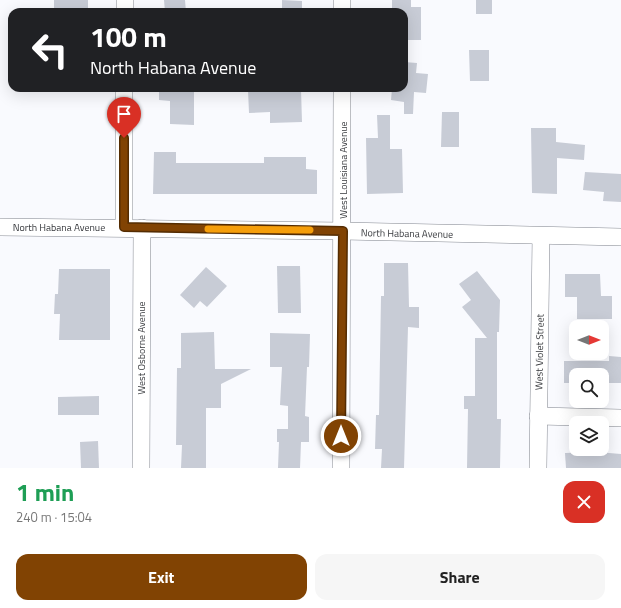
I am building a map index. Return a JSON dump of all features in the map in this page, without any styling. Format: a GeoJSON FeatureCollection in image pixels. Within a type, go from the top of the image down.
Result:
{"type":"FeatureCollection","features":[{"type":"Feature","properties":{"kind":"street"},"geometry":{"type":"LineString","coordinates":[[124,92],[124,227]]}},
{"type":"Feature","properties":{"kind":"street","name":"West Louisiana Avenue"},"geometry":{"type":"LineString","coordinates":[[341,468],[343,231],[342,92]]}},
{"type":"Feature","properties":{"kind":"street","name":"North Habana Avenue"},"geometry":{"type":"LineString","coordinates":[[0,226],[621,237]]}},
{"type":"Feature","properties":{"kind":"street","name":"West Osborne Avenue"},"geometry":{"type":"LineString","coordinates":[[141,468],[142,228]]}},
{"type":"Feature","properties":{"kind":"street","name":"West Violet Street"},"geometry":{"type":"LineString","coordinates":[[538,468],[541,236]]}},
{"type":"Feature","properties":{"kind":"street"},"geometry":{"type":"LineString","coordinates":[[538,416],[621,418]]}},
{"type":"Feature","properties":{"kind":"building"},"geometry":{"type":"Polygon","coordinates":[[[54,0],[88,0],[88,8],[54,8],[54,0]]]}},
{"type":"Feature","properties":{"kind":"building"},"geometry":{"type":"Polygon","coordinates":[[[164,0],[185,0],[186,8],[165,8],[164,0]]]}},
{"type":"Feature","properties":{"kind":"building"},"geometry":{"type":"Polygon","coordinates":[[[282,0],[302,1],[302,8],[282,8],[282,0]]]}},
{"type":"Feature","properties":{"kind":"building"},"geometry":{"type":"Polygon","coordinates":[[[392,0],[411,0],[411,7],[421,7],[421,40],[408,40],[408,8],[392,8],[392,0]]]}},
{"type":"Feature","properties":{"kind":"building"},"geometry":{"type":"Polygon","coordinates":[[[476,0],[492,0],[492,14],[476,14],[476,0]]]}},
{"type":"Feature","properties":{"kind":"building"},"geometry":{"type":"Polygon","coordinates":[[[469,50],[489,50],[489,81],[470,81],[469,50]]]}},
{"type":"Feature","properties":{"kind":"building"},"geometry":{"type":"Polygon","coordinates":[[[408,62],[417,63],[416,73],[428,74],[426,93],[414,92],[413,114],[404,114],[404,102],[391,100],[392,92],[408,92],[408,62]]]}},
{"type":"Feature","properties":{"kind":"building"},"geometry":{"type":"Polygon","coordinates":[[[159,92],[194,92],[194,125],[170,124],[170,101],[159,100],[159,92]]]}},
{"type":"Feature","properties":{"kind":"building"},"geometry":{"type":"Polygon","coordinates":[[[248,92],[301,92],[302,122],[270,123],[270,112],[249,113],[248,92]]]}},
{"type":"Feature","properties":{"kind":"building"},"geometry":{"type":"Polygon","coordinates":[[[442,112],[459,112],[459,147],[441,147],[442,112]]]}},
{"type":"Feature","properties":{"kind":"building"},"geometry":{"type":"Polygon","coordinates":[[[377,115],[390,115],[390,149],[402,149],[403,193],[367,194],[366,138],[378,138],[377,115]]]}},
{"type":"Feature","properties":{"kind":"building"},"geometry":{"type":"Polygon","coordinates":[[[531,128],[556,128],[556,142],[585,145],[584,160],[557,158],[557,194],[532,193],[531,128]]]}},
{"type":"Feature","properties":{"kind":"building"},"geometry":{"type":"Polygon","coordinates":[[[154,152],[176,152],[176,163],[264,163],[264,157],[306,157],[306,169],[317,170],[317,194],[153,194],[154,152]]]}},
{"type":"Feature","properties":{"kind":"building"},"geometry":{"type":"Polygon","coordinates":[[[585,172],[621,174],[621,202],[603,201],[604,192],[583,190],[585,172]]]}},
{"type":"Feature","properties":{"kind":"building"},"geometry":{"type":"Polygon","coordinates":[[[384,263],[408,263],[409,307],[419,307],[419,328],[408,327],[404,468],[381,468],[382,449],[375,449],[376,415],[379,415],[381,296],[384,296],[384,263]]]}},
{"type":"Feature","properties":{"kind":"building"},"geometry":{"type":"Polygon","coordinates":[[[277,266],[300,266],[301,313],[278,313],[277,266]]]}},
{"type":"Feature","properties":{"kind":"building"},"geometry":{"type":"Polygon","coordinates":[[[206,267],[227,286],[207,307],[200,301],[194,308],[180,295],[206,267]]]}},
{"type":"Feature","properties":{"kind":"building"},"geometry":{"type":"Polygon","coordinates":[[[59,269],[110,269],[110,340],[59,340],[60,314],[54,314],[55,294],[58,294],[59,269]]]}},
{"type":"Feature","properties":{"kind":"building"},"geometry":{"type":"Polygon","coordinates":[[[477,271],[500,300],[499,332],[497,332],[497,419],[501,419],[500,468],[467,468],[468,409],[464,409],[464,396],[475,396],[475,338],[487,338],[462,307],[471,300],[459,284],[477,271]]]}},
{"type":"Feature","properties":{"kind":"building"},"geometry":{"type":"Polygon","coordinates":[[[565,274],[600,274],[601,296],[612,296],[612,319],[577,319],[577,297],[565,297],[565,274]]]}},
{"type":"Feature","properties":{"kind":"building"},"geometry":{"type":"Polygon","coordinates":[[[214,332],[215,369],[251,369],[221,384],[221,408],[206,408],[206,468],[181,468],[182,445],[176,445],[177,368],[181,368],[181,333],[214,332]]]}},
{"type":"Feature","properties":{"kind":"building"},"geometry":{"type":"Polygon","coordinates":[[[270,333],[310,334],[305,416],[309,417],[309,442],[301,442],[300,468],[278,468],[279,442],[277,442],[277,429],[288,429],[288,406],[280,405],[282,367],[270,367],[270,333]]]}},
{"type":"Feature","properties":{"kind":"building"},"geometry":{"type":"Polygon","coordinates":[[[609,356],[621,357],[621,383],[609,383],[609,368],[569,368],[569,383],[564,383],[564,361],[609,360],[609,356]]]}},
{"type":"Feature","properties":{"kind":"building"},"geometry":{"type":"Polygon","coordinates":[[[99,396],[99,415],[58,415],[58,397],[99,396]]]}},
{"type":"Feature","properties":{"kind":"building"},"geometry":{"type":"Polygon","coordinates":[[[98,441],[99,468],[81,468],[80,442],[98,441]]]}},
{"type":"Feature","properties":{"kind":"building"},"geometry":{"type":"Polygon","coordinates":[[[565,453],[569,453],[569,456],[609,456],[609,453],[621,454],[621,468],[566,468],[565,453]]]}},
{"type":"Feature","properties":{"kind":"slow traffic"},"geometry":{"type":"LineString","coordinates":[[208,229],[310,230]]}},
{"type":"Feature","properties":{"kind":"route"},"geometry":{"type":"LineString","coordinates":[[124,138],[124,227],[343,231],[341,436]]}}]}
